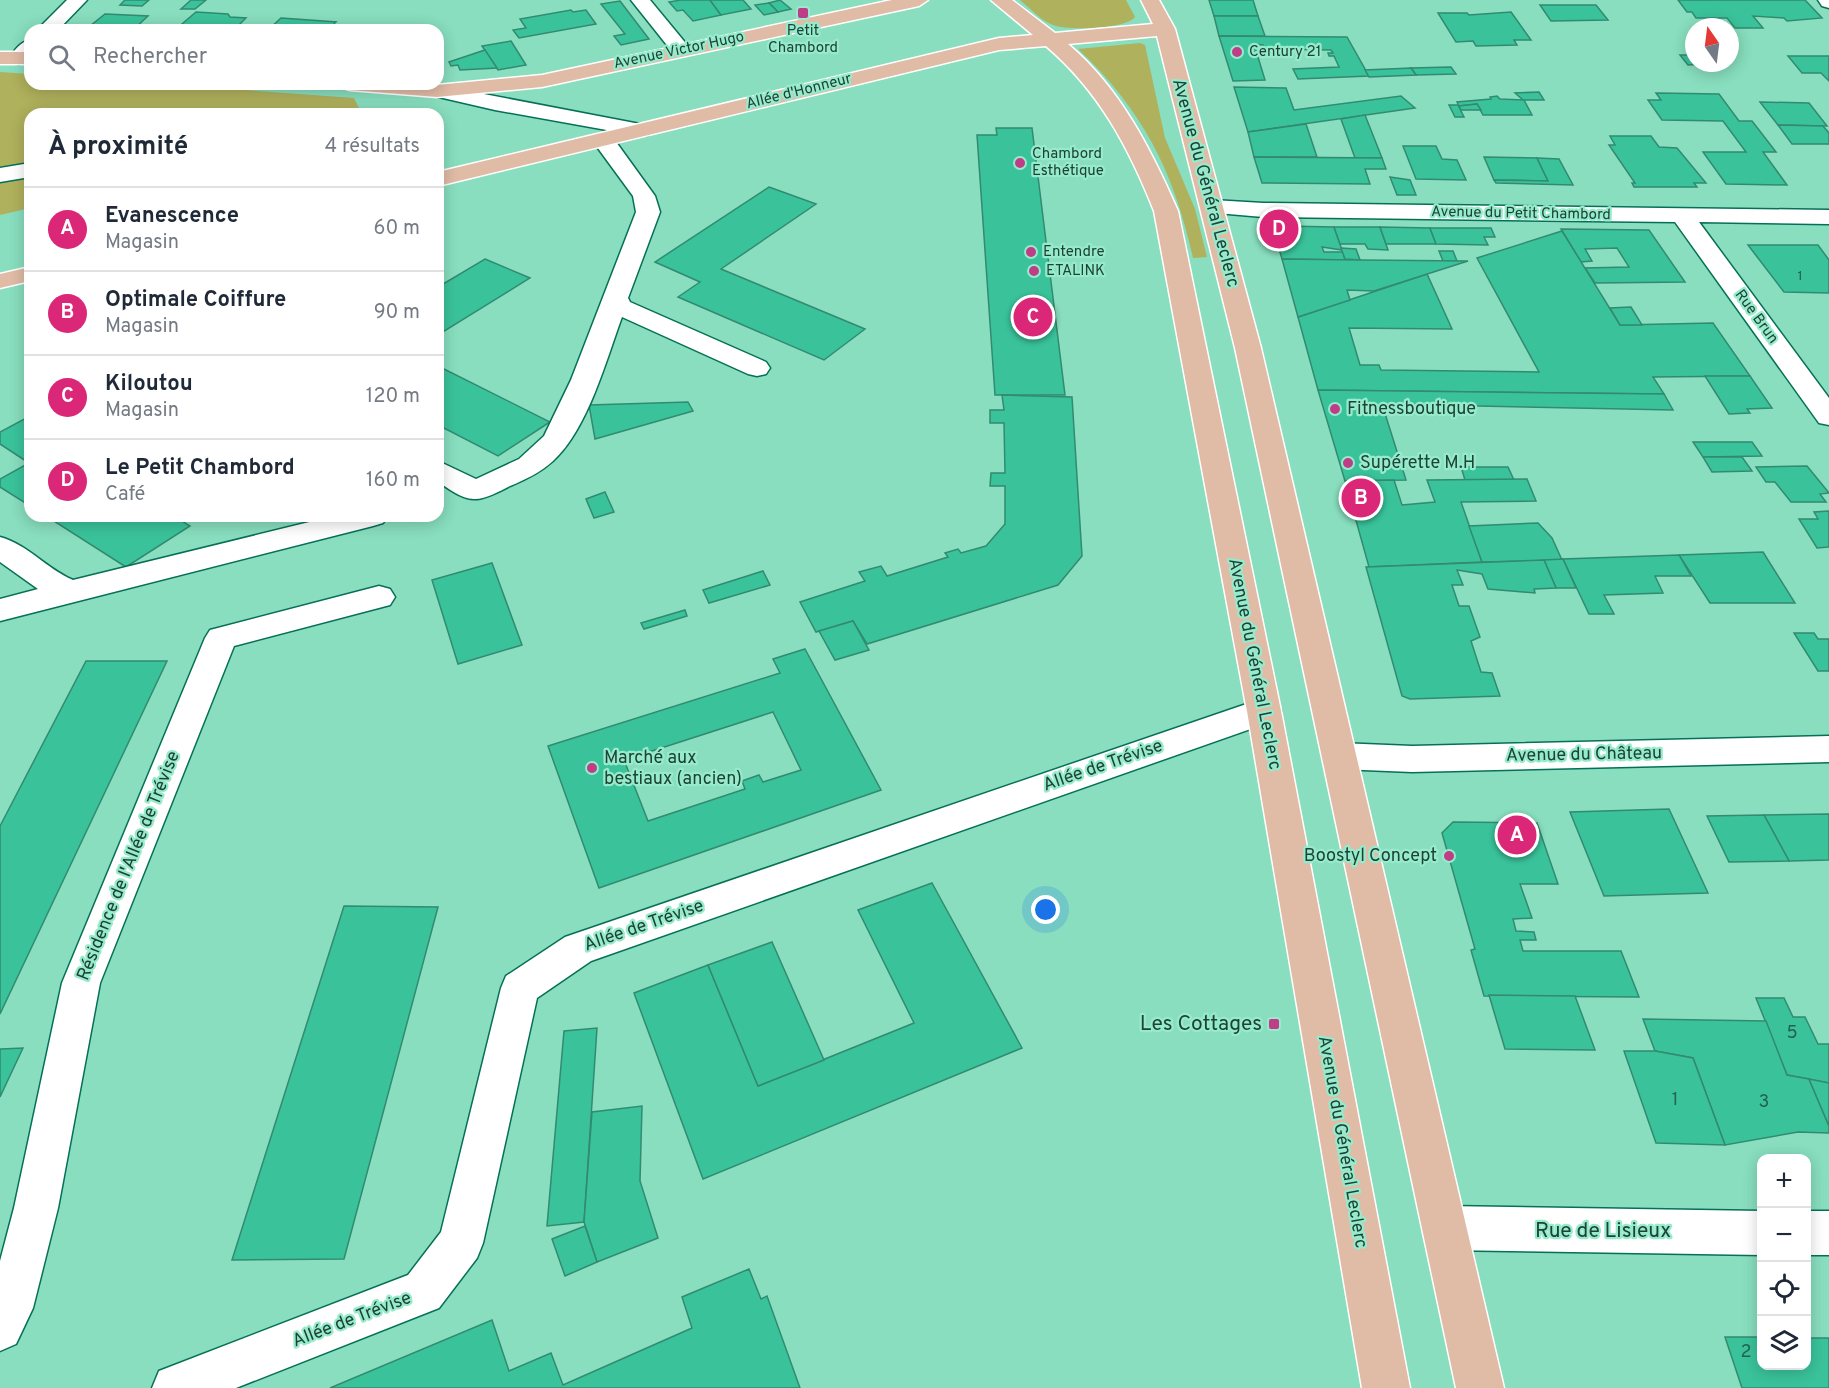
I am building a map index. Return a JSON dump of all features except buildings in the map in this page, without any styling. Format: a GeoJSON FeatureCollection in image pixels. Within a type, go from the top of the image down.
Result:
{"type":"FeatureCollection","features":[{"type":"Feature","properties":{"kind":"main road","name":"Avenue Victor Hugo"},"geometry":{"type":"LineString","coordinates":[[424,90],[436,91],[542,81],[919,0]]}},
{"type":"Feature","properties":{"kind":"main road","name":"Avenue du Général Leclerc"},"geometry":{"type":"LineString","coordinates":[[1000,0],[1081,67],[1110,102],[1144,156],[1166,211],[1264,711],[1386,1388]]}},
{"type":"Feature","properties":{"kind":"main road","name":"Avenue du Général Leclerc"},"geometry":{"type":"LineString","coordinates":[[1150,0],[1165,29],[1248,348],[1480,1388]]}},
{"type":"Feature","properties":{"kind":"main road","name":"Allée d'Honneur"},"geometry":{"type":"LineString","coordinates":[[444,177],[999,44],[1165,29]]}},
{"type":"Feature","properties":{"kind":"main road"},"geometry":{"type":"LineString","coordinates":[[0,281],[24,275]]}},
{"type":"Feature","properties":{"kind":"street"},"geometry":{"type":"LineString","coordinates":[[53,24],[78,0]]}},
{"type":"Feature","properties":{"kind":"street"},"geometry":{"type":"LineString","coordinates":[[640,0],[681,50]]}},
{"type":"Feature","properties":{"kind":"street"},"geometry":{"type":"LineString","coordinates":[[436,91],[640,130]]}},
{"type":"Feature","properties":{"kind":"street"},"geometry":{"type":"LineString","coordinates":[[444,498],[475,490],[529,465],[545,453],[556,440],[573,405],[648,212],[644,196],[603,140]]}},
{"type":"Feature","properties":{"kind":"street"},"geometry":{"type":"LineString","coordinates":[[0,175],[24,171]]}},
{"type":"Feature","properties":{"kind":"street","name":"Avenue du Petit Chambord"},"geometry":{"type":"LineString","coordinates":[[1213,207],[1254,210],[1683,217],[1829,217]]}},
{"type":"Feature","properties":{"kind":"street","name":"Rue Brun"},"geometry":{"type":"LineString","coordinates":[[1683,217],[1829,417]]}},
{"type":"Feature","properties":{"kind":"street"},"geometry":{"type":"LineString","coordinates":[[616,298],[619,306],[757,368]]}},
{"type":"Feature","properties":{"kind":"street"},"geometry":{"type":"LineString","coordinates":[[444,473],[475,490]]}},
{"type":"Feature","properties":{"kind":"street"},"geometry":{"type":"LineString","coordinates":[[0,610],[350,522]]}},
{"type":"Feature","properties":{"kind":"street"},"geometry":{"type":"LineString","coordinates":[[0,547],[45,580],[71,591]]}},
{"type":"Feature","properties":{"kind":"street","name":"Résidence de l'Allée de Trévise"},"geometry":{"type":"LineString","coordinates":[[0,1328],[10,1308],[36,1208],[81,983],[221,638],[379,597]]}},
{"type":"Feature","properties":{"kind":"street","name":"Allée de Trévise"},"geometry":{"type":"LineString","coordinates":[[177,1388],[423,1292],[461,1243],[520,988],[578,948],[1264,711]]}},
{"type":"Feature","properties":{"kind":"street","name":"Avenue du Château"},"geometry":{"type":"LineString","coordinates":[[1339,756],[1412,759],[1829,749]]}},
{"type":"Feature","properties":{"kind":"street","name":"Rue de Lisieux"},"geometry":{"type":"LineString","coordinates":[[1445,1228],[1757,1233]]}},
{"type":"Feature","properties":{"kind":"street"},"geometry":{"type":"LineString","coordinates":[[1811,1233],[1829,1233]]}},
{"type":"Feature","properties":{"kind":"shaded area"},"geometry":{"type":"Polygon","coordinates":[[[1020,0],[1126,0],[1135,17],[1130,21],[1109,26],[1060,27],[1044,21],[1020,0]]]}},
{"type":"Feature","properties":{"kind":"shaded area"},"geometry":{"type":"Polygon","coordinates":[[[1140,43],[1145,45],[1165,138],[1195,209],[1207,257],[1193,258],[1176,198],[1165,170],[1138,119],[1121,95],[1078,49],[1140,43]]]}},
{"type":"Feature","properties":{"kind":"shaded area"},"geometry":{"type":"Polygon","coordinates":[[[0,72],[24,74],[24,90],[244,90],[354,98],[359,108],[24,108],[24,209],[0,215],[0,72]]]}},
{"type":"Feature","properties":{"kind":"place","name":"Petit Chambord"},"geometry":{"type":"Point","coordinates":[803,13]}},
{"type":"Feature","properties":{"kind":"place","name":"Century 21"},"geometry":{"type":"Point","coordinates":[1237,52]}},
{"type":"Feature","properties":{"kind":"place","name":"Chambord Esthétique"},"geometry":{"type":"Point","coordinates":[1020,163]}},
{"type":"Feature","properties":{"kind":"place","name":"Le Petit Chambord"},"geometry":{"type":"Point","coordinates":[1279,229]}},
{"type":"Feature","properties":{"kind":"place","name":"Entendre"},"geometry":{"type":"Point","coordinates":[1031,252]}},
{"type":"Feature","properties":{"kind":"place","name":"ETALINK"},"geometry":{"type":"Point","coordinates":[1034,271]}},
{"type":"Feature","properties":{"kind":"place","name":"Kiloutou"},"geometry":{"type":"Point","coordinates":[1033,317]}},
{"type":"Feature","properties":{"kind":"place","name":"Fitnessboutique"},"geometry":{"type":"Point","coordinates":[1335,409]}},
{"type":"Feature","properties":{"kind":"place","name":"Supérette M.H"},"geometry":{"type":"Point","coordinates":[1348,463]}},
{"type":"Feature","properties":{"kind":"place","name":"Optimale Coiffure"},"geometry":{"type":"Point","coordinates":[1361,498]}},
{"type":"Feature","properties":{"kind":"place","name":"Marché aux bestiaux (ancien)"},"geometry":{"type":"Point","coordinates":[592,768]}},
{"type":"Feature","properties":{"kind":"place","name":"Evanescence"},"geometry":{"type":"Point","coordinates":[1517,835]}},
{"type":"Feature","properties":{"kind":"place","name":"Boostyl Concept"},"geometry":{"type":"Point","coordinates":[1449,856]}},
{"type":"Feature","properties":{"kind":"place","name":"Les Cottages"},"geometry":{"type":"Point","coordinates":[1274,1024]}}]}
